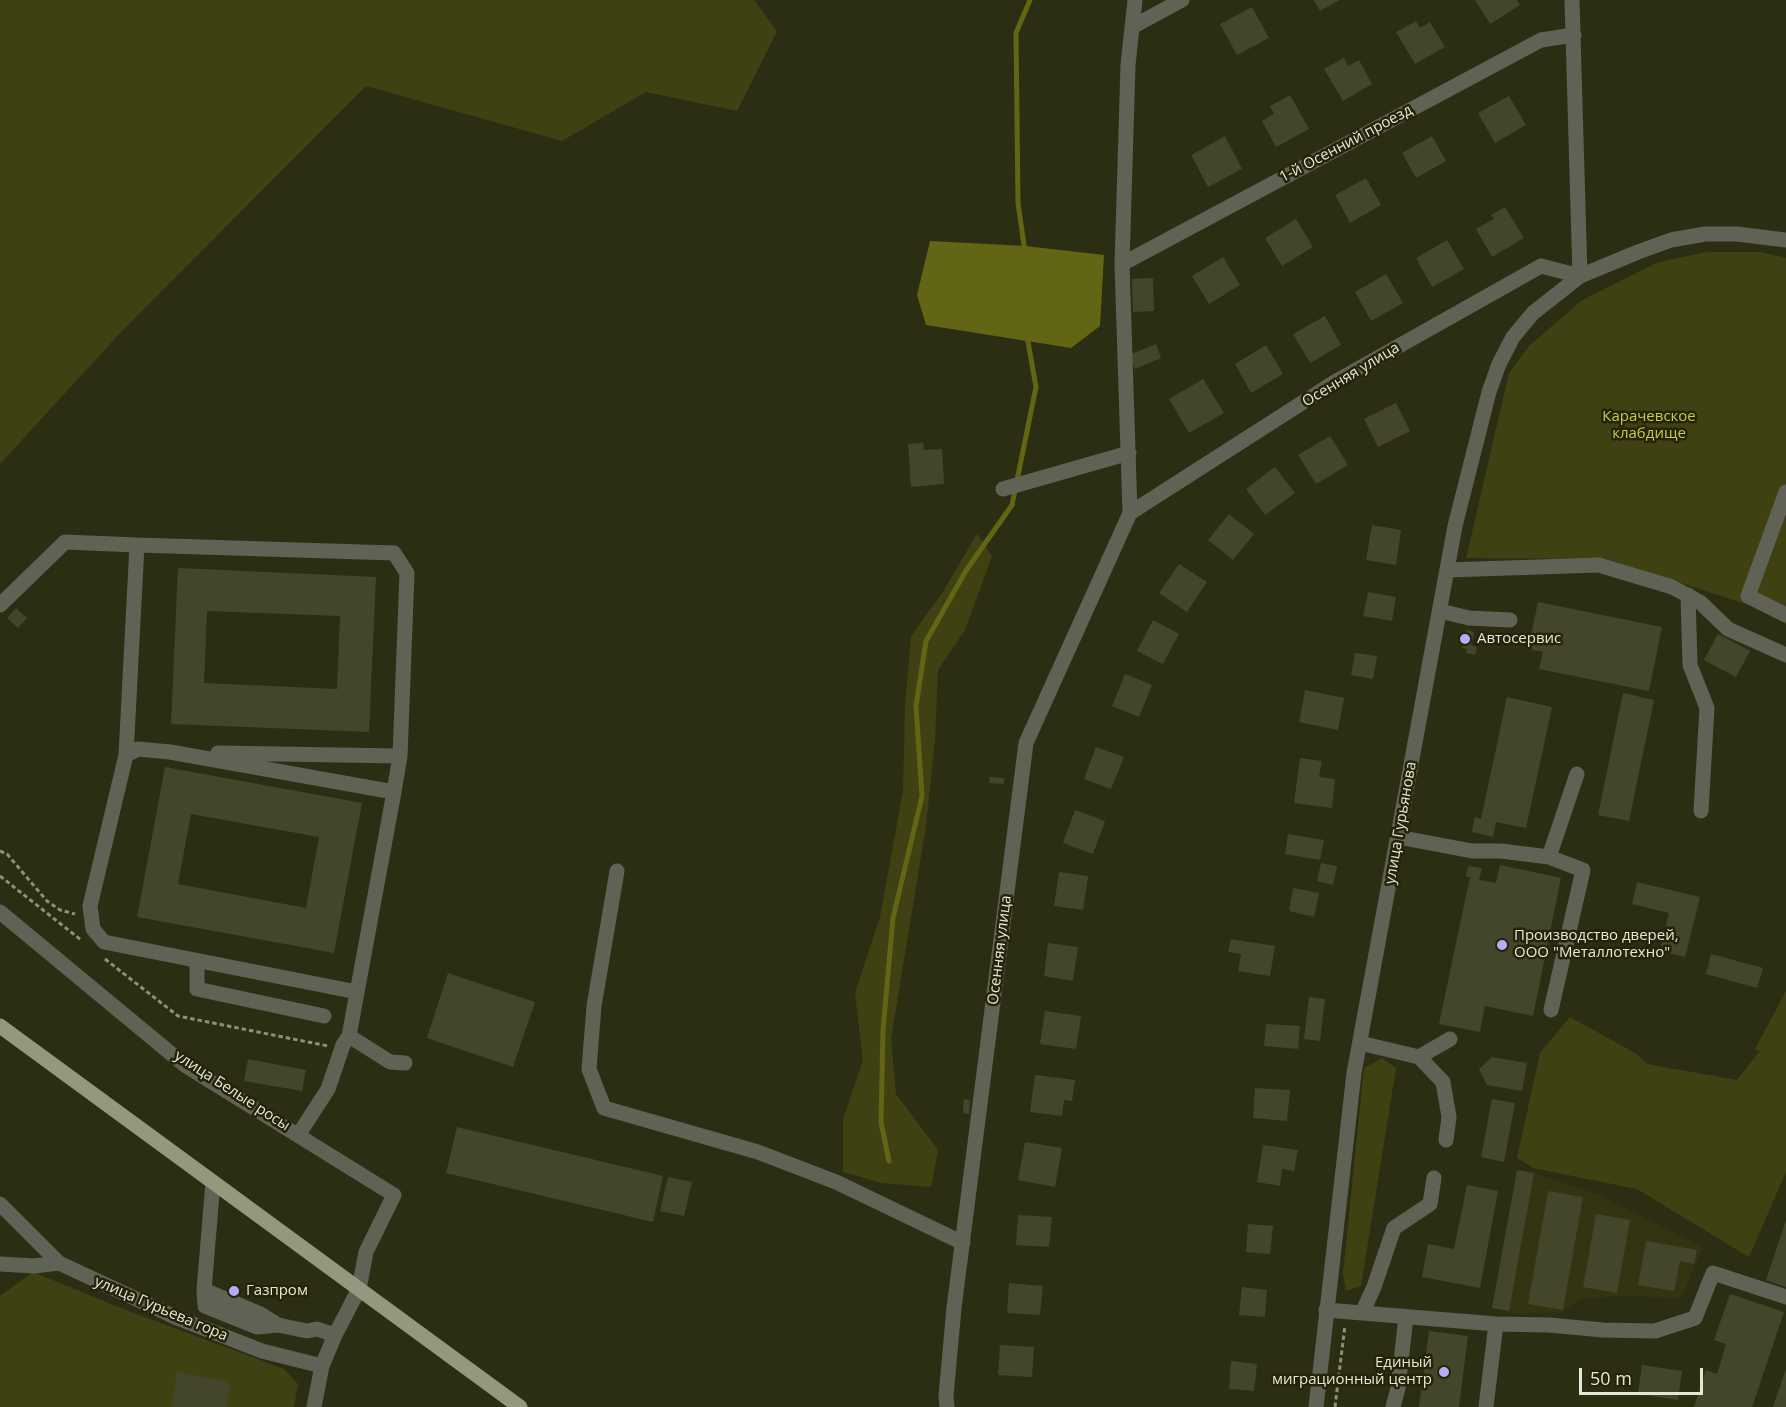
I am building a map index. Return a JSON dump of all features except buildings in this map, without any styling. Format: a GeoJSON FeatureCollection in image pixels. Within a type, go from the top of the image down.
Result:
{"type":"FeatureCollection","features":[{"type":"Feature","properties":{"kind":"main road"},"geometry":{"type":"LineString","coordinates":[[0,1026],[520,1407]]}},
{"type":"Feature","properties":{"kind":"street","name":"Осенняя улица"},"geometry":{"type":"LineString","coordinates":[[947,1407],[946,1396],[963,1243],[1026,743],[1131,513],[1122,264],[1128,65],[1136,0]]}},
{"type":"Feature","properties":{"kind":"street"},"geometry":{"type":"LineString","coordinates":[[1132,27],[1182,0]]}},
{"type":"Feature","properties":{"kind":"street"},"geometry":{"type":"LineString","coordinates":[[1572,0],[1580,276]]}},
{"type":"Feature","properties":{"kind":"street","name":"1-й Осенний проезд"},"geometry":{"type":"LineString","coordinates":[[1122,264],[1541,40],[1574,35]]}},
{"type":"Feature","properties":{"kind":"street","name":"улица Гурьянова"},"geometry":{"type":"LineString","coordinates":[[1316,1407],[1354,1073],[1455,526],[1489,392],[1499,364],[1514,337],[1533,314],[1580,276],[1671,240],[1705,234],[1737,234],[1786,240]]}},
{"type":"Feature","properties":{"kind":"street","name":"Осенняя улица"},"geometry":{"type":"LineString","coordinates":[[1131,513],[1333,383],[1541,266],[1580,276]]}},
{"type":"Feature","properties":{"kind":"street"},"geometry":{"type":"LineString","coordinates":[[1003,489],[1128,453]]}},
{"type":"Feature","properties":{"kind":"street"},"geometry":{"type":"LineString","coordinates":[[1786,492],[1748,596],[1786,615]]}},
{"type":"Feature","properties":{"kind":"street"},"geometry":{"type":"LineString","coordinates":[[0,605],[66,542],[394,553],[407,573],[400,756],[349,1036],[343,1046],[328,1089],[299,1134]]}},
{"type":"Feature","properties":{"kind":"street"},"geometry":{"type":"LineString","coordinates":[[136,545],[126,755],[90,906],[93,929],[104,942],[357,992]]}},
{"type":"Feature","properties":{"kind":"street"},"geometry":{"type":"LineString","coordinates":[[1447,570],[1599,565],[1672,587],[1700,602],[1728,629],[1786,655]]}},
{"type":"Feature","properties":{"kind":"street"},"geometry":{"type":"LineString","coordinates":[[1688,595],[1690,665],[1707,708],[1701,811]]}},
{"type":"Feature","properties":{"kind":"street"},"geometry":{"type":"LineString","coordinates":[[1440,611],[1469,618],[1510,620]]}},
{"type":"Feature","properties":{"kind":"street"},"geometry":{"type":"LineString","coordinates":[[126,755],[138,749],[170,752],[400,756]]}},
{"type":"Feature","properties":{"kind":"street"},"geometry":{"type":"LineString","coordinates":[[170,752],[394,792]]}},
{"type":"Feature","properties":{"kind":"street"},"geometry":{"type":"LineString","coordinates":[[1549,857],[1577,774]]}},
{"type":"Feature","properties":{"kind":"street"},"geometry":{"type":"LineString","coordinates":[[1398,837],[1472,851],[1501,851],[1549,857],[1583,870],[1551,1010]]}},
{"type":"Feature","properties":{"kind":"street"},"geometry":{"type":"LineString","coordinates":[[616,871],[594,1006],[589,1069],[604,1108],[758,1152],[836,1182],[963,1243]]}},
{"type":"Feature","properties":{"kind":"street","name":"улица Белые росы"},"geometry":{"type":"LineString","coordinates":[[0,912],[186,1066],[394,1195],[366,1252],[359,1289]]}},
{"type":"Feature","properties":{"kind":"street"},"geometry":{"type":"LineString","coordinates":[[197,961],[197,989],[324,1016]]}},
{"type":"Feature","properties":{"kind":"street"},"geometry":{"type":"LineString","coordinates":[[349,1036],[390,1062],[405,1063]]}},
{"type":"Feature","properties":{"kind":"street"},"geometry":{"type":"LineString","coordinates":[[1419,1057],[1450,1038]]}},
{"type":"Feature","properties":{"kind":"street"},"geometry":{"type":"LineString","coordinates":[[1360,1043],[1419,1057],[1443,1082],[1449,1117],[1446,1140]]}},
{"type":"Feature","properties":{"kind":"street"},"geometry":{"type":"LineString","coordinates":[[1354,1313],[1374,1287],[1394,1228],[1430,1204],[1434,1178]]}},
{"type":"Feature","properties":{"kind":"street"},"geometry":{"type":"LineString","coordinates":[[213,1182],[204,1290],[260,1314],[278,1325],[307,1331],[317,1329],[335,1335]]}},
{"type":"Feature","properties":{"kind":"street"},"geometry":{"type":"LineString","coordinates":[[0,1204],[59,1263]]}},
{"type":"Feature","properties":{"kind":"street","name":"улица Гурьева гора"},"geometry":{"type":"LineString","coordinates":[[0,1263],[34,1266],[59,1263],[175,1317],[261,1351],[322,1366]]}},
{"type":"Feature","properties":{"kind":"street"},"geometry":{"type":"LineString","coordinates":[[1326,1310],[1496,1324],[1549,1325],[1603,1330],[1656,1330],[1695,1318],[1713,1273],[1786,1297]]}},
{"type":"Feature","properties":{"kind":"street"},"geometry":{"type":"LineString","coordinates":[[314,1407],[322,1366],[359,1289]]}},
{"type":"Feature","properties":{"kind":"street"},"geometry":{"type":"LineString","coordinates":[[1393,1407],[1398,1388],[1406,1317]]}},
{"type":"Feature","properties":{"kind":"street"},"geometry":{"type":"LineString","coordinates":[[1486,1407],[1496,1324]]}},
{"type":"Feature","properties":{"kind":"path"},"geometry":{"type":"LineString","coordinates":[[0,851],[7,854],[47,901],[60,910],[92,917]]}},
{"type":"Feature","properties":{"kind":"path"},"geometry":{"type":"LineString","coordinates":[[0,876],[84,942]]}},
{"type":"Feature","properties":{"kind":"path"},"geometry":{"type":"LineString","coordinates":[[103,957],[178,1016],[331,1046],[324,1016]]}},
{"type":"Feature","properties":{"kind":"path"},"geometry":{"type":"LineString","coordinates":[[1335,1407],[1354,1313]]}},
{"type":"Feature","properties":{"kind":"shaded area"},"geometry":{"type":"Polygon","coordinates":[[[930,241],[1025,246],[1104,255],[1100,326],[1071,348],[926,325],[917,295],[930,241]]]}},
{"type":"Feature","properties":{"kind":"shaded area"},"geometry":{"type":"Polygon","coordinates":[[[1517,1170],[1534,1173],[1600,1195],[1703,1247],[1681,1298],[1619,1296],[1580,1299],[1563,1312],[1518,1314],[1492,1308],[1517,1170]]]}},
{"type":"Feature","properties":{"kind":"green space"},"geometry":{"type":"Polygon","coordinates":[[[0,0],[754,0],[777,31],[737,111],[646,92],[562,141],[366,86],[122,331],[0,464],[0,0]]]}},
{"type":"Feature","properties":{"kind":"green space","name":"Карачевское клабдище"},"geometry":{"type":"Polygon","coordinates":[[[1707,252],[1760,252],[1786,258],[1786,624],[1749,605],[1607,559],[1466,558],[1509,373],[1529,346],[1581,301],[1659,262],[1707,252]]]}},
{"type":"Feature","properties":{"kind":"green space"},"geometry":{"type":"Polygon","coordinates":[[[977,534],[992,556],[965,630],[938,670],[935,740],[926,826],[891,1039],[896,1094],[938,1150],[931,1187],[882,1183],[843,1172],[843,1119],[863,1060],[855,993],[880,917],[903,791],[905,706],[911,636],[942,593],[977,534]]]}},
{"type":"Feature","properties":{"kind":"green space"},"geometry":{"type":"Polygon","coordinates":[[[1786,991],[1786,1172],[1749,1257],[1637,1189],[1533,1168],[1517,1158],[1540,1053],[1570,1017],[1637,1054],[1647,1064],[1737,1080],[1760,1051],[1755,1049],[1786,991]]]}},
{"type":"Feature","properties":{"kind":"green space"},"geometry":{"type":"Polygon","coordinates":[[[1382,1058],[1396,1068],[1361,1286],[1346,1291],[1343,1273],[1364,1068],[1382,1058]]]}},
{"type":"Feature","properties":{"kind":"green space"},"geometry":{"type":"Polygon","coordinates":[[[33,1272],[126,1310],[284,1369],[298,1384],[294,1407],[0,1407],[0,1296],[33,1272]]]}},
{"type":"Feature","properties":{"kind":"waterway"},"geometry":{"type":"LineString","coordinates":[[1025,252],[1018,203],[1016,33],[1030,0]]}},
{"type":"Feature","properties":{"kind":"waterway"},"geometry":{"type":"LineString","coordinates":[[889,1161],[881,1122],[883,1030],[893,918],[922,796],[916,706],[926,641],[967,569],[1012,505],[1036,387],[1027,336]]}},
{"type":"Feature","properties":{"kind":"place","name":"Автосервис"},"geometry":{"type":"Point","coordinates":[1465,639]}},
{"type":"Feature","properties":{"kind":"place","name":"Производство дверей, ООО \"Металлотехно\""},"geometry":{"type":"Point","coordinates":[1502,945]}},
{"type":"Feature","properties":{"kind":"place","name":"Газпром"},"geometry":{"type":"Point","coordinates":[234,1291]}},
{"type":"Feature","properties":{"kind":"place","name":"Единый миграционный центр"},"geometry":{"type":"Point","coordinates":[1444,1372]}}]}
